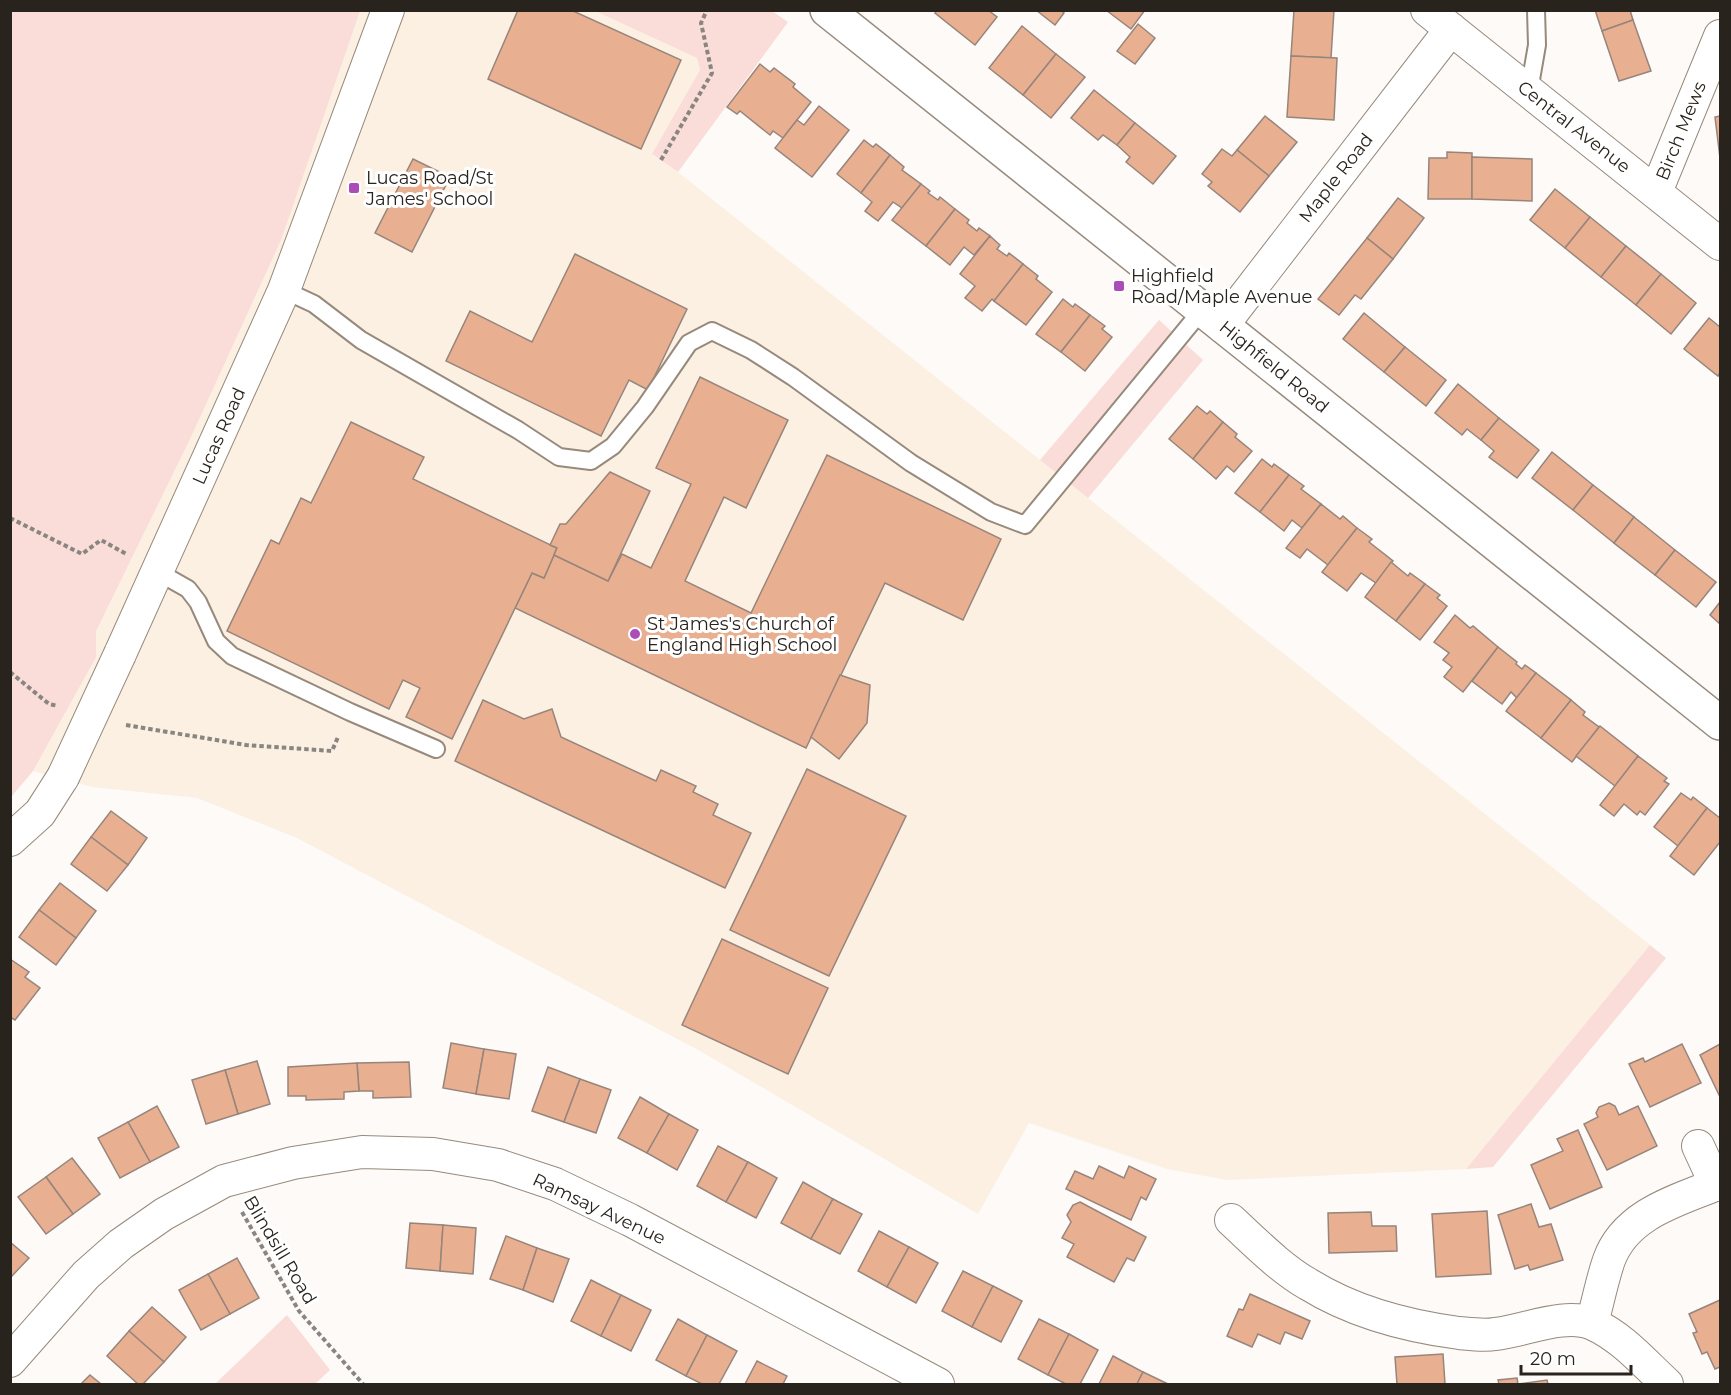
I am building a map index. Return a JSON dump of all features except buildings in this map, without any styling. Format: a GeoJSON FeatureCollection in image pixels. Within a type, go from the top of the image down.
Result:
{"type":"FeatureCollection","features":[{"type":"Feature","properties":{"kind":"street","name":"Lucas Road"},"geometry":{"type":"LineString","coordinates":[[10,840],[40,813],[63,777],[158,572],[284,290],[388,10]]}},
{"type":"Feature","properties":{"kind":"street","name":"Highfield Road"},"geometry":{"type":"LineString","coordinates":[[827,10],[1720,723]]}},
{"type":"Feature","properties":{"kind":"street","name":"Maple Road"},"geometry":{"type":"LineString","coordinates":[[1212,318],[1439,20]]}},
{"type":"Feature","properties":{"kind":"street","name":"Central Avenue"},"geometry":{"type":"LineString","coordinates":[[1439,20],[1720,244]]}},
{"type":"Feature","properties":{"kind":"street","name":"Birch Mews"},"geometry":{"type":"LineString","coordinates":[[1656,192],[1720,36]]}},
{"type":"Feature","properties":{"kind":"street"},"geometry":{"type":"LineString","coordinates":[[1592,1323],[1610,1258],[1624,1235],[1646,1215],[1718,1184],[1698,1146]]}},
{"type":"Feature","properties":{"kind":"street","name":"Ramsay Avenue"},"geometry":{"type":"LineString","coordinates":[[10,1361],[86,1275],[121,1244],[164,1214],[224,1181],[293,1163],[362,1152],[433,1154],[498,1165],[555,1184],[630,1220],[938,1384]]}},
{"type":"Feature","properties":{"kind":"street"},"geometry":{"type":"LineString","coordinates":[[1231,1220],[1272,1257],[1307,1284],[1381,1317],[1460,1333],[1494,1335],[1566,1320],[1592,1323],[1622,1341],[1667,1384]]}},
{"type":"Feature","properties":{"kind":"lane"},"geometry":{"type":"LineString","coordinates":[[1529,92],[1537,45],[1536,10]]}},
{"type":"Feature","properties":{"kind":"lane"},"geometry":{"type":"LineString","coordinates":[[284,290],[314,304],[361,340],[518,430],[559,457],[591,461],[613,446],[645,407],[689,343],[712,331],[751,350],[793,377],[931,475],[991,512],[1025,525],[1212,318]]}},
{"type":"Feature","properties":{"kind":"lane"},"geometry":{"type":"LineString","coordinates":[[158,572],[188,589],[198,602],[216,641],[232,656],[436,750]]}},
{"type":"Feature","properties":{"kind":"path"},"geometry":{"type":"LineString","coordinates":[[661,160],[712,74],[701,23],[707,10]]}},
{"type":"Feature","properties":{"kind":"path"},"geometry":{"type":"LineString","coordinates":[[10,518],[82,554],[101,540],[158,572]]}},
{"type":"Feature","properties":{"kind":"path"},"geometry":{"type":"LineString","coordinates":[[10,672],[49,704],[59,706]]}},
{"type":"Feature","properties":{"kind":"path"},"geometry":{"type":"LineString","coordinates":[[119,724],[246,745],[332,751],[350,712]]}},
{"type":"Feature","properties":{"kind":"path","name":"Blindsill Road"},"geometry":{"type":"LineString","coordinates":[[224,1181],[299,1311],[363,1384]]}},
{"type":"Feature","properties":{"kind":"shaded area"},"geometry":{"type":"Polygon","coordinates":[[[11,10],[360,11],[281,240],[190,439],[96,631],[96,657],[33,771],[11,797],[11,10]]]}},
{"type":"Feature","properties":{"kind":"shaded area","name":"St James's Church of England High School"},"geometry":{"type":"Polygon","coordinates":[[[11,11],[595,11],[697,58],[700,70],[653,155],[678,172],[1650,945],[1466,1169],[1227,1180],[1167,1169],[1029,1123],[978,1214],[700,1051],[297,838],[197,798],[92,787],[33,771],[11,797],[11,11]]]}},
{"type":"Feature","properties":{"kind":"shaded area"},"geometry":{"type":"Polygon","coordinates":[[[595,11],[772,11],[788,22],[678,172],[652,154],[700,70],[697,58],[595,11]]]}},
{"type":"Feature","properties":{"kind":"shaded area"},"geometry":{"type":"Polygon","coordinates":[[[1159,320],[1203,360],[1088,498],[1040,460],[1159,320]]]}},
{"type":"Feature","properties":{"kind":"shaded area"},"geometry":{"type":"Polygon","coordinates":[[[1650,945],[1666,958],[1493,1167],[1466,1169],[1650,945]]]}},
{"type":"Feature","properties":{"kind":"shaded area"},"geometry":{"type":"Polygon","coordinates":[[[287,1315],[330,1370],[315,1384],[215,1384],[287,1315]]]}},
{"type":"Feature","properties":{"kind":"place","name":"Lucas Road/St James' School"},"geometry":{"type":"Point","coordinates":[354,188]}},
{"type":"Feature","properties":{"kind":"place","name":"Highfield Road/Maple Avenue"},"geometry":{"type":"Point","coordinates":[1119,286]}},
{"type":"Feature","properties":{"kind":"place","name":"St James's Church of England High School"},"geometry":{"type":"Point","coordinates":[635,634]}}]}
